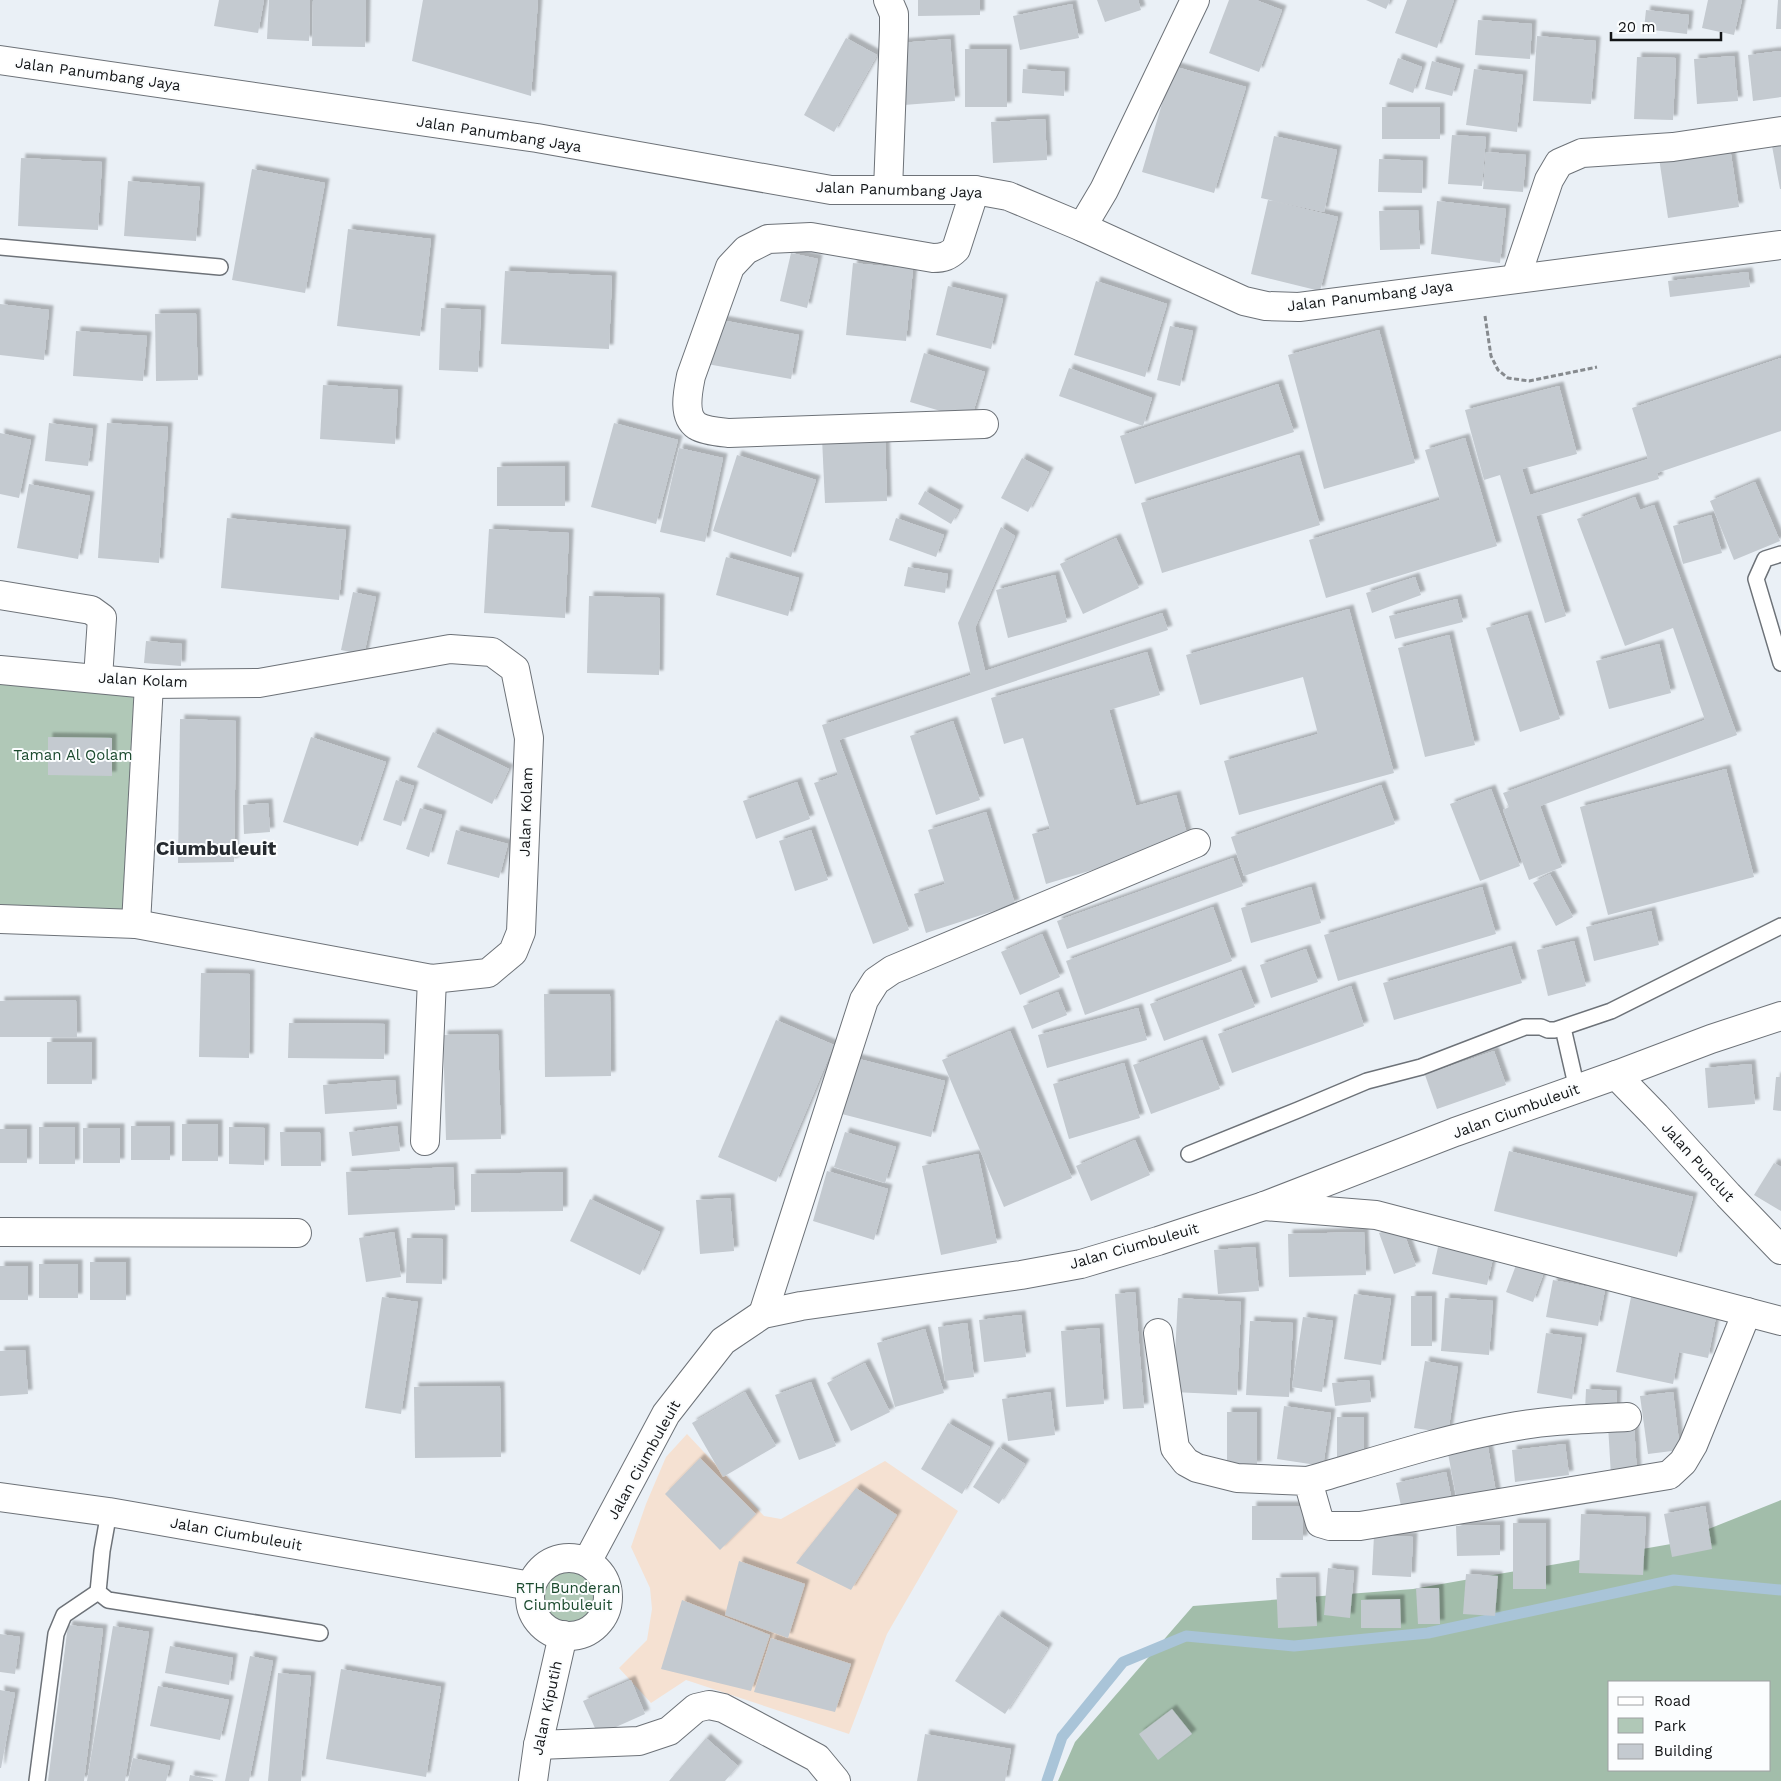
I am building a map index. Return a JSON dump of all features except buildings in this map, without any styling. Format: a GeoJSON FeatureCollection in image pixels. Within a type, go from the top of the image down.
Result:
{"type":"FeatureCollection","features":[{"type":"Feature","properties":{"kind":"street"},"geometry":{"type":"LineString","coordinates":[[888,0],[894,14],[894,30],[888,190]]}},
{"type":"Feature","properties":{"kind":"street"},"geometry":{"type":"LineString","coordinates":[[1082,227],[1104,190],[1195,0]]}},
{"type":"Feature","properties":{"kind":"street","name":"Jalan Panumbang Jaya"},"geometry":{"type":"LineString","coordinates":[[0,63],[537,138],[831,190],[974,190],[1008,196],[1082,227],[1244,301],[1266,306],[1299,307],[1781,245]]}},
{"type":"Feature","properties":{"kind":"street"},"geometry":{"type":"LineString","coordinates":[[1516,278],[1550,180],[1558,163],[1582,153],[1673,147],[1781,131]]}},
{"type":"Feature","properties":{"kind":"street"},"geometry":{"type":"LineString","coordinates":[[974,190],[956,249],[950,255],[942,258],[811,237],[768,240],[746,250],[730,267],[691,376],[687,394],[689,412],[692,420],[698,427],[729,434],[984,424]]}},
{"type":"Feature","properties":{"kind":"street"},"geometry":{"type":"LineString","coordinates":[[0,595],[91,610],[98,614],[102,618],[98,678]]}},
{"type":"Feature","properties":{"kind":"street","name":"Jalan Kolam"},"geometry":{"type":"LineString","coordinates":[[0,670],[149,684],[260,683],[450,649],[492,652],[515,669],[529,738],[522,932],[513,952],[488,973],[432,979],[136,924],[0,919]]}},
{"type":"Feature","properties":{"kind":"street"},"geometry":{"type":"LineString","coordinates":[[136,924],[149,684]]}},
{"type":"Feature","properties":{"kind":"street"},"geometry":{"type":"LineString","coordinates":[[764,1314],[864,1000],[876,981],[892,970],[1196,843]]}},
{"type":"Feature","properties":{"kind":"street"},"geometry":{"type":"LineString","coordinates":[[425,1141],[432,979]]}},
{"type":"Feature","properties":{"kind":"street","name":"Jalan Ciumbuleuit"},"geometry":{"type":"LineString","coordinates":[[587,1562],[666,1414],[724,1341],[764,1314],[801,1306],[1021,1275],[1081,1264],[1264,1206],[1456,1132],[1711,1039],[1781,1016]]}},
{"type":"Feature","properties":{"kind":"street","name":"Jalan Punclut"},"geometry":{"type":"LineString","coordinates":[[1616,1075],[1781,1250]]}},
{"type":"Feature","properties":{"kind":"street"},"geometry":{"type":"LineString","coordinates":[[1264,1206],[1376,1215],[1781,1321]]}},
{"type":"Feature","properties":{"kind":"street"},"geometry":{"type":"LineString","coordinates":[[0,1232],[297,1233]]}},
{"type":"Feature","properties":{"kind":"street"},"geometry":{"type":"LineString","coordinates":[[1308,1481],[1320,1523],[1340,1527],[1369,1525],[1669,1475],[1683,1462],[1693,1445],[1747,1312]]}},
{"type":"Feature","properties":{"kind":"street"},"geometry":{"type":"LineString","coordinates":[[1158,1333],[1175,1448],[1186,1462],[1197,1468],[1237,1478],[1308,1481],[1443,1442],[1506,1428],[1546,1422],[1627,1417]]}},
{"type":"Feature","properties":{"kind":"street","name":"Jalan Ciumbuleuit"},"geometry":{"type":"LineString","coordinates":[[0,1497],[109,1512],[531,1586]]}},
{"type":"Feature","properties":{"kind":"street"},"geometry":{"type":"LineString","coordinates":[[564,1558],[576,1558],[587,1562],[598,1572],[606,1585],[608,1601],[603,1616],[593,1628],[579,1635],[563,1635],[551,1632],[540,1623],[533,1612],[530,1600],[531,1586],[540,1571],[553,1561],[564,1558]]}},
{"type":"Feature","properties":{"kind":"street","name":"Jalan Kiputih"},"geometry":{"type":"LineString","coordinates":[[533,1781],[538,1744],[563,1635]]}},
{"type":"Feature","properties":{"kind":"street"},"geometry":{"type":"LineString","coordinates":[[538,1744],[639,1741],[670,1731],[696,1708],[710,1705],[723,1708],[817,1758],[836,1781]]}},
{"type":"Feature","properties":{"kind":"lane"},"geometry":{"type":"LineString","coordinates":[[0,247],[220,267]]}},
{"type":"Feature","properties":{"kind":"lane"},"geometry":{"type":"LineString","coordinates":[[1781,554],[1765,559],[1756,579],[1781,663]]}},
{"type":"Feature","properties":{"kind":"lane"},"geometry":{"type":"LineString","coordinates":[[1189,1154],[1367,1081],[1421,1068],[1525,1027],[1541,1027],[1548,1030],[1563,1028],[1611,1011],[1781,926]]}},
{"type":"Feature","properties":{"kind":"lane"},"geometry":{"type":"LineString","coordinates":[[1563,1028],[1577,1089]]}},
{"type":"Feature","properties":{"kind":"lane"},"geometry":{"type":"LineString","coordinates":[[98,1592],[102,1551],[109,1512]]}},
{"type":"Feature","properties":{"kind":"lane"},"geometry":{"type":"LineString","coordinates":[[98,1592],[108,1600],[320,1633]]}},
{"type":"Feature","properties":{"kind":"lane"},"geometry":{"type":"LineString","coordinates":[[37,1781],[56,1634],[64,1615],[98,1592]]}},
{"type":"Feature","properties":{"kind":"path"},"geometry":{"type":"LineString","coordinates":[[1480,283],[1491,356],[1498,370],[1508,378],[1530,381],[1597,367]]}},
{"type":"Feature","properties":{"kind":"shaded area"},"geometry":{"type":"Polygon","coordinates":[[[687,1434],[764,1516],[781,1519],[885,1461],[958,1511],[887,1634],[849,1734],[686,1680],[651,1703],[619,1668],[647,1640],[652,1609],[650,1588],[631,1547],[646,1504],[666,1457],[687,1434]]]}},
{"type":"Feature","properties":{"kind":"green space","name":"Taman Al Qolam"},"geometry":{"type":"Polygon","coordinates":[[[0,670],[149,684],[136,924],[0,919],[0,670]]]}},
{"type":"Feature","properties":{"kind":"green space"},"geometry":{"type":"Polygon","coordinates":[[[1781,1500],[1781,1781],[1058,1781],[1075,1742],[1193,1606],[1413,1589],[1671,1544],[1781,1500]]]}},
{"type":"Feature","properties":{"kind":"green space","name":"RTH Bunderan Ciumbuleuit"},"geometry":{"type":"Polygon","coordinates":[[[568,1565],[580,1568],[591,1574],[597,1585],[600,1597],[597,1609],[591,1620],[580,1626],[568,1629],[556,1626],[545,1620],[539,1609],[536,1597],[539,1585],[545,1574],[556,1568],[568,1565]]]}},
{"type":"Feature","properties":{"kind":"waterway"},"geometry":{"type":"LineString","coordinates":[[1047,1781],[1062,1737],[1123,1662],[1186,1636],[1294,1646],[1428,1633],[1674,1580],[1781,1590]]}},
{"type":"Feature","properties":{"kind":"district","name":"Ciumbuleuit"},"geometry":{"type":"Point","coordinates":[216,848]}}]}
